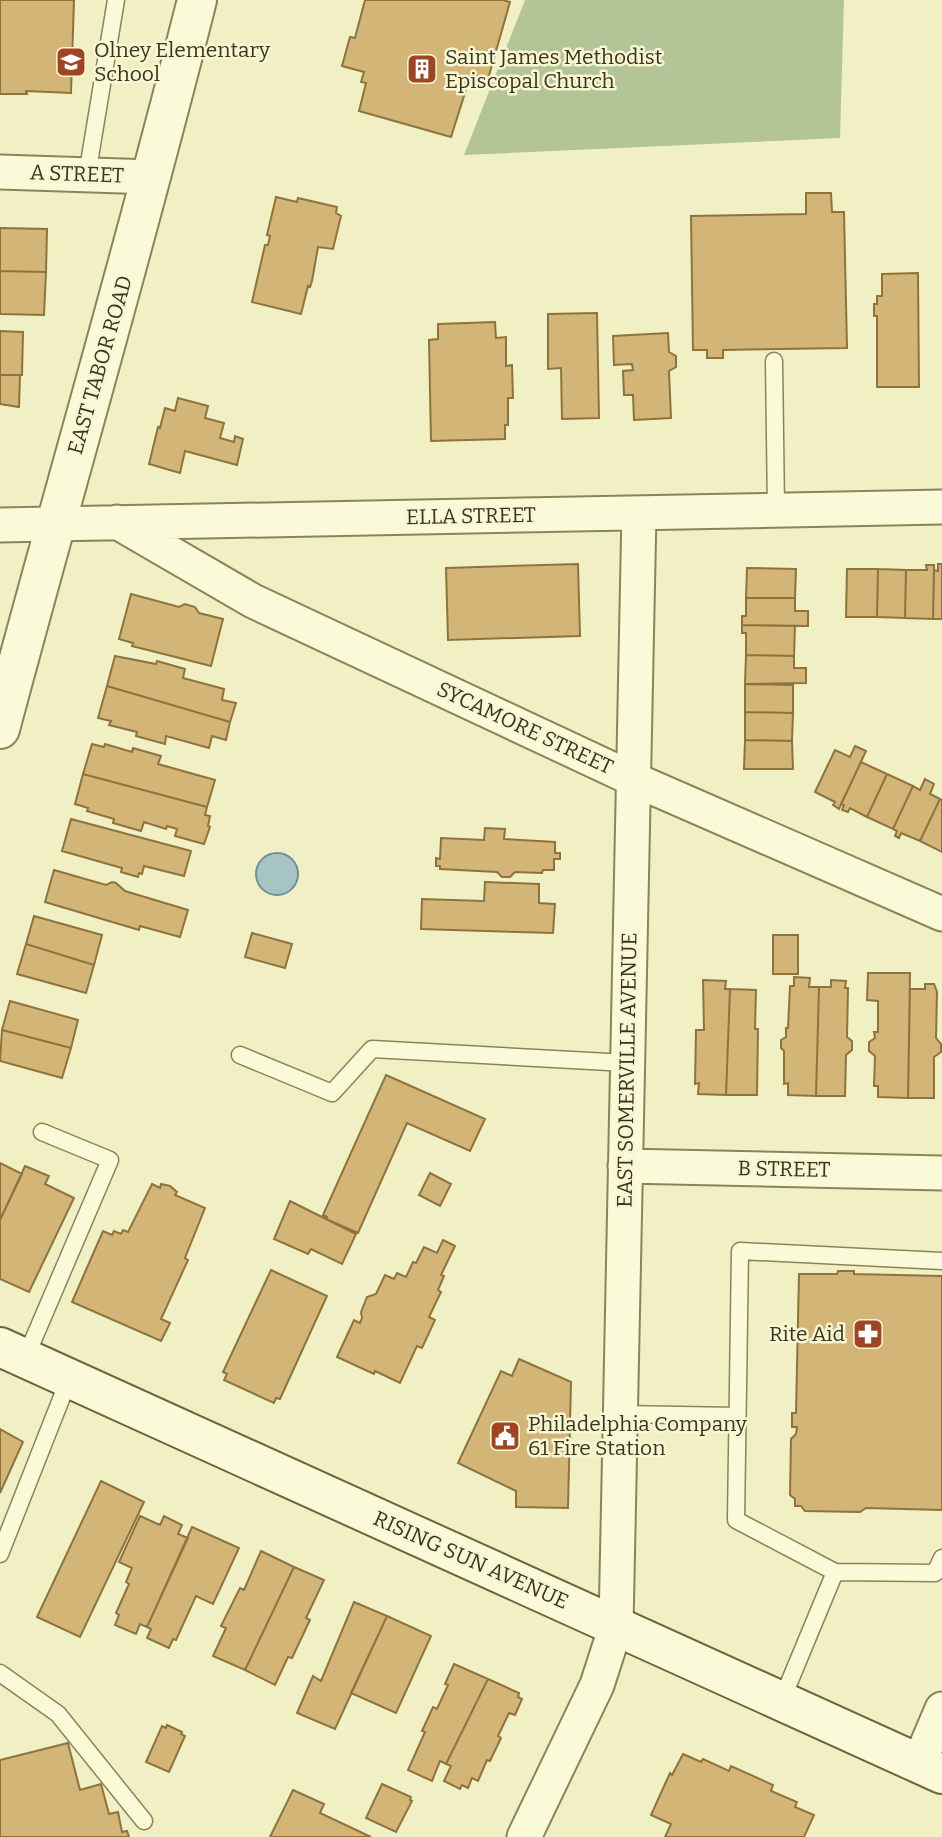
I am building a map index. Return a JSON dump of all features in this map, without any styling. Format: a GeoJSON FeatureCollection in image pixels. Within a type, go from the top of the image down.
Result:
{"type":"FeatureCollection","features":[{"type":"Feature","properties":{"kind":"main road","name":"EAST TABOR ROAD"},"geometry":{"type":"LineString","coordinates":[[0,729],[153,177],[197,0]]}},
{"type":"Feature","properties":{"kind":"main road","name":"RISING SUN AVENUE"},"geometry":{"type":"LineString","coordinates":[[13,1353],[931,1768]]}},
{"type":"Feature","properties":{"kind":"street","name":"A STREET"},"geometry":{"type":"LineString","coordinates":[[0,172],[153,177]]}},
{"type":"Feature","properties":{"kind":"street","name":"ELLA STREET"},"geometry":{"type":"LineString","coordinates":[[0,525],[942,508]]}},
{"type":"Feature","properties":{"kind":"street","name":"EAST SOMERVILLE AVENUE"},"geometry":{"type":"LineString","coordinates":[[524,1837],[597,1685],[616,1626],[639,513]]}},
{"type":"Feature","properties":{"kind":"street","name":"SYCAMORE STREET"},"geometry":{"type":"LineString","coordinates":[[117,522],[253,601],[633,779],[942,914]]}},
{"type":"Feature","properties":{"kind":"street","name":"B STREET"},"geometry":{"type":"LineString","coordinates":[[625,1166],[942,1173]]}},
{"type":"Feature","properties":{"kind":"street"},"geometry":{"type":"LineString","coordinates":[[931,1768],[942,1709]]}},
{"type":"Feature","properties":{"kind":"lane"},"geometry":{"type":"LineString","coordinates":[[88,175],[116,0]]}},
{"type":"Feature","properties":{"kind":"lane"},"geometry":{"type":"LineString","coordinates":[[774,361],[776,510]]}},
{"type":"Feature","properties":{"kind":"lane"},"geometry":{"type":"LineString","coordinates":[[240,1055],[331,1093],[372,1049],[627,1063]]}},
{"type":"Feature","properties":{"kind":"lane"},"geometry":{"type":"LineString","coordinates":[[13,1353],[110,1160],[42,1132]]}},
{"type":"Feature","properties":{"kind":"lane"},"geometry":{"type":"LineString","coordinates":[[942,1261],[740,1251],[736,1520],[835,1572],[935,1573],[942,1558]]}},
{"type":"Feature","properties":{"kind":"lane"},"geometry":{"type":"LineString","coordinates":[[0,1555],[69,1379]]}},
{"type":"Feature","properties":{"kind":"lane"},"geometry":{"type":"LineString","coordinates":[[620,1413],[737,1416]]}},
{"type":"Feature","properties":{"kind":"lane"},"geometry":{"type":"LineString","coordinates":[[781,1702],[835,1572]]}},
{"type":"Feature","properties":{"kind":"lane"},"geometry":{"type":"LineString","coordinates":[[0,1673],[58,1714],[144,1821]]}},
{"type":"Feature","properties":{"kind":"green space"},"geometry":{"type":"Polygon","coordinates":[[[525,0],[844,0],[840,138],[464,155],[525,0]]]}},
{"type":"Feature","properties":{"kind":"water"},"geometry":{"type":"Polygon","coordinates":[[[277,853],[292,859],[298,874],[292,889],[277,895],[262,889],[256,874],[262,859],[277,853]]]}},
{"type":"Feature","properties":{"kind":"building"},"geometry":{"type":"Polygon","coordinates":[[[0,0],[74,0],[71,93],[26,91],[27,94],[0,94],[0,0]]]}},
{"type":"Feature","properties":{"kind":"building","name":"Saint James Methodist Episcopal Church"},"geometry":{"type":"Polygon","coordinates":[[[365,0],[510,2],[488,79],[471,74],[451,137],[359,111],[366,83],[361,82],[364,72],[342,66],[350,37],[355,38],[365,0]]]}},
{"type":"Feature","properties":{"kind":"building"},"geometry":{"type":"Polygon","coordinates":[[[806,193],[831,193],[832,212],[844,212],[847,348],[723,350],[723,358],[707,358],[707,350],[693,350],[691,216],[806,214],[806,193]]]}},
{"type":"Feature","properties":{"kind":"building"},"geometry":{"type":"Polygon","coordinates":[[[276,197],[297,202],[298,198],[337,207],[336,213],[341,216],[333,249],[318,247],[312,281],[310,287],[308,286],[301,314],[252,302],[265,245],[268,245],[270,236],[267,235],[276,197]]]}},
{"type":"Feature","properties":{"kind":"building"},"geometry":{"type":"Polygon","coordinates":[[[0,228],[47,229],[46,272],[0,271],[0,228]]]}},
{"type":"Feature","properties":{"kind":"building"},"geometry":{"type":"Polygon","coordinates":[[[0,271],[46,272],[44,315],[0,314],[0,271]]]}},
{"type":"Feature","properties":{"kind":"building"},"geometry":{"type":"Polygon","coordinates":[[[918,273],[919,387],[877,387],[877,316],[874,316],[874,304],[877,304],[877,296],[882,296],[882,274],[918,273]]]}},
{"type":"Feature","properties":{"kind":"building"},"geometry":{"type":"Polygon","coordinates":[[[597,313],[599,418],[562,419],[561,368],[548,369],[548,314],[597,313]]]}},
{"type":"Feature","properties":{"kind":"building"},"geometry":{"type":"Polygon","coordinates":[[[495,322],[496,338],[506,337],[506,366],[512,365],[513,398],[508,398],[505,439],[431,441],[429,340],[438,339],[438,324],[495,322]]]}},
{"type":"Feature","properties":{"kind":"building"},"geometry":{"type":"Polygon","coordinates":[[[0,331],[23,332],[22,375],[0,375],[0,331]]]}},
{"type":"Feature","properties":{"kind":"building"},"geometry":{"type":"Polygon","coordinates":[[[668,333],[669,352],[676,356],[676,367],[669,371],[671,418],[634,420],[633,395],[624,395],[623,371],[633,370],[632,364],[614,365],[613,336],[668,333]]]}},
{"type":"Feature","properties":{"kind":"building"},"geometry":{"type":"Polygon","coordinates":[[[0,375],[20,375],[19,407],[0,404],[0,375]]]}},
{"type":"Feature","properties":{"kind":"building"},"geometry":{"type":"Polygon","coordinates":[[[178,398],[208,406],[205,418],[224,423],[220,438],[234,442],[235,436],[243,439],[237,465],[185,451],[180,473],[149,464],[165,408],[175,411],[178,398]]]}},
{"type":"Feature","properties":{"kind":"building"},"geometry":{"type":"Polygon","coordinates":[[[578,564],[580,636],[448,640],[446,568],[578,564]]]}},
{"type":"Feature","properties":{"kind":"building"},"geometry":{"type":"Polygon","coordinates":[[[938,564],[942,564],[942,619],[933,619],[934,570],[938,571],[938,564]]]}},
{"type":"Feature","properties":{"kind":"building"},"geometry":{"type":"Polygon","coordinates":[[[926,565],[934,565],[933,619],[905,618],[906,570],[927,570],[926,565]]]}},
{"type":"Feature","properties":{"kind":"building"},"geometry":{"type":"Polygon","coordinates":[[[747,568],[796,569],[795,598],[746,598],[747,568]]]}},
{"type":"Feature","properties":{"kind":"building"},"geometry":{"type":"Polygon","coordinates":[[[847,569],[878,569],[877,617],[846,617],[847,569]]]}},
{"type":"Feature","properties":{"kind":"building"},"geometry":{"type":"Polygon","coordinates":[[[878,569],[906,570],[905,618],[877,617],[878,569]]]}},
{"type":"Feature","properties":{"kind":"building"},"geometry":{"type":"Polygon","coordinates":[[[131,594],[179,607],[185,604],[195,607],[199,613],[223,619],[211,666],[132,646],[133,643],[119,639],[131,594]]]}},
{"type":"Feature","properties":{"kind":"building"},"geometry":{"type":"Polygon","coordinates":[[[746,598],[795,598],[795,611],[808,611],[808,626],[742,625],[742,616],[746,616],[746,598]]]}},
{"type":"Feature","properties":{"kind":"building"},"geometry":{"type":"Polygon","coordinates":[[[742,625],[795,626],[794,656],[746,655],[746,633],[742,633],[742,625]]]}},
{"type":"Feature","properties":{"kind":"building"},"geometry":{"type":"Polygon","coordinates":[[[746,655],[794,656],[794,668],[806,668],[806,683],[745,684],[746,655]]]}},
{"type":"Feature","properties":{"kind":"building"},"geometry":{"type":"Polygon","coordinates":[[[115,656],[156,664],[157,661],[185,669],[183,678],[224,689],[222,700],[236,703],[230,722],[107,686],[115,656]]]}},
{"type":"Feature","properties":{"kind":"building"},"geometry":{"type":"Polygon","coordinates":[[[745,684],[793,685],[793,713],[745,712],[745,684]]]}},
{"type":"Feature","properties":{"kind":"building"},"geometry":{"type":"Polygon","coordinates":[[[107,686],[230,722],[226,740],[212,736],[209,748],[166,736],[165,744],[136,736],[137,732],[109,725],[111,721],[98,718],[107,686]]]}},
{"type":"Feature","properties":{"kind":"building"},"geometry":{"type":"Polygon","coordinates":[[[745,712],[793,713],[792,741],[745,740],[745,712]]]}},
{"type":"Feature","properties":{"kind":"building"},"geometry":{"type":"Polygon","coordinates":[[[745,740],[792,741],[793,769],[744,769],[745,740]]]}},
{"type":"Feature","properties":{"kind":"building"},"geometry":{"type":"Polygon","coordinates":[[[92,744],[104,747],[105,744],[132,752],[133,748],[161,756],[158,764],[215,780],[207,807],[83,774],[92,744]]]}},
{"type":"Feature","properties":{"kind":"building"},"geometry":{"type":"Polygon","coordinates":[[[855,746],[866,751],[839,809],[833,805],[835,802],[815,792],[835,750],[850,757],[855,746]]]}},
{"type":"Feature","properties":{"kind":"building"},"geometry":{"type":"Polygon","coordinates":[[[861,762],[887,774],[867,817],[850,808],[848,812],[842,810],[844,805],[841,804],[861,762]]]}},
{"type":"Feature","properties":{"kind":"building"},"geometry":{"type":"Polygon","coordinates":[[[83,774],[207,807],[205,815],[210,816],[210,827],[204,844],[175,836],[177,829],[167,826],[166,829],[144,822],[141,831],[113,823],[114,819],[87,811],[88,808],[75,804],[83,774]]]}},
{"type":"Feature","properties":{"kind":"building"},"geometry":{"type":"Polygon","coordinates":[[[887,774],[913,786],[893,829],[867,817],[887,774]]]}},
{"type":"Feature","properties":{"kind":"building"},"geometry":{"type":"Polygon","coordinates":[[[925,779],[934,784],[930,794],[940,799],[920,841],[901,833],[899,838],[895,836],[897,831],[893,829],[913,786],[920,790],[925,779]]]}},
{"type":"Feature","properties":{"kind":"building"},"geometry":{"type":"Polygon","coordinates":[[[940,799],[942,800],[942,852],[920,841],[940,799]]]}},
{"type":"Feature","properties":{"kind":"building"},"geometry":{"type":"Polygon","coordinates":[[[71,819],[191,851],[184,876],[144,866],[138,877],[121,872],[122,868],[62,851],[71,819]]]}},
{"type":"Feature","properties":{"kind":"building"},"geometry":{"type":"Polygon","coordinates":[[[485,828],[505,829],[504,839],[555,842],[555,853],[560,853],[560,859],[554,859],[554,870],[543,870],[542,873],[515,872],[510,877],[502,877],[497,872],[440,869],[440,866],[436,866],[436,858],[440,859],[441,838],[484,840],[485,828]]]}},
{"type":"Feature","properties":{"kind":"building"},"geometry":{"type":"Polygon","coordinates":[[[54,870],[106,885],[116,883],[125,891],[188,910],[180,937],[140,926],[139,930],[45,902],[54,870]]]}},
{"type":"Feature","properties":{"kind":"building"},"geometry":{"type":"Polygon","coordinates":[[[485,882],[539,884],[539,903],[555,904],[553,933],[421,929],[422,899],[484,901],[485,882]]]}},
{"type":"Feature","properties":{"kind":"building"},"geometry":{"type":"Polygon","coordinates":[[[34,916],[102,935],[94,965],[26,944],[34,916]]]}},
{"type":"Feature","properties":{"kind":"building"},"geometry":{"type":"Polygon","coordinates":[[[252,933],[292,944],[285,968],[245,957],[252,933]]]}},
{"type":"Feature","properties":{"kind":"building"},"geometry":{"type":"Polygon","coordinates":[[[773,935],[798,935],[798,974],[773,974],[773,935]]]}},
{"type":"Feature","properties":{"kind":"building"},"geometry":{"type":"Polygon","coordinates":[[[26,944],[94,965],[86,993],[17,974],[26,944]]]}},
{"type":"Feature","properties":{"kind":"building"},"geometry":{"type":"Polygon","coordinates":[[[868,973],[910,973],[908,1098],[878,1097],[878,1086],[874,1086],[875,1056],[869,1051],[869,1042],[875,1038],[874,1032],[878,1032],[878,1001],[867,1000],[868,973]]]}},
{"type":"Feature","properties":{"kind":"building"},"geometry":{"type":"Polygon","coordinates":[[[794,977],[810,978],[809,987],[819,987],[816,1096],[788,1095],[788,1083],[784,1084],[784,1051],[781,1048],[781,1040],[786,1037],[788,1028],[790,986],[794,986],[794,977]]]}},
{"type":"Feature","properties":{"kind":"building"},"geometry":{"type":"Polygon","coordinates":[[[703,980],[726,981],[725,989],[730,989],[726,1095],[698,1094],[699,1083],[695,1084],[696,1030],[704,1030],[703,980]]]}},
{"type":"Feature","properties":{"kind":"building"},"geometry":{"type":"Polygon","coordinates":[[[831,980],[846,981],[847,1037],[852,1041],[852,1050],[846,1055],[845,1096],[816,1096],[819,987],[831,987],[831,980]]]}},
{"type":"Feature","properties":{"kind":"building"},"geometry":{"type":"Polygon","coordinates":[[[925,984],[934,984],[937,992],[936,1038],[941,1044],[941,1052],[934,1057],[934,1098],[908,1098],[910,989],[925,989],[925,984]]]}},
{"type":"Feature","properties":{"kind":"building"},"geometry":{"type":"Polygon","coordinates":[[[730,989],[756,990],[757,1095],[726,1095],[730,989]]]}},
{"type":"Feature","properties":{"kind":"building"},"geometry":{"type":"Polygon","coordinates":[[[10,1001],[78,1020],[71,1048],[2,1030],[10,1001]]]}},
{"type":"Feature","properties":{"kind":"building"},"geometry":{"type":"Polygon","coordinates":[[[2,1030],[71,1048],[62,1078],[0,1061],[2,1030]]]}},
{"type":"Feature","properties":{"kind":"building"},"geometry":{"type":"Polygon","coordinates":[[[386,1075],[485,1119],[470,1151],[407,1123],[358,1233],[326,1219],[323,1215],[386,1075]]]}},
{"type":"Feature","properties":{"kind":"building"},"geometry":{"type":"Polygon","coordinates":[[[0,1163],[22,1174],[0,1220],[0,1163]]]}},
{"type":"Feature","properties":{"kind":"building"},"geometry":{"type":"Polygon","coordinates":[[[25,1166],[49,1176],[45,1184],[74,1198],[29,1292],[0,1279],[0,1220],[25,1166]]]}},
{"type":"Feature","properties":{"kind":"building"},"geometry":{"type":"Polygon","coordinates":[[[430,1173],[451,1184],[440,1206],[419,1195],[430,1173]]]}},
{"type":"Feature","properties":{"kind":"building"},"geometry":{"type":"Polygon","coordinates":[[[152,1184],[160,1188],[161,1184],[170,1186],[177,1192],[175,1195],[205,1208],[185,1258],[188,1260],[161,1319],[170,1323],[161,1341],[72,1302],[103,1231],[112,1235],[114,1231],[121,1234],[123,1230],[128,1232],[152,1184]]]}},
{"type":"Feature","properties":{"kind":"building"},"geometry":{"type":"Polygon","coordinates":[[[290,1201],[356,1234],[342,1264],[311,1249],[308,1254],[274,1239],[290,1201]]]}},
{"type":"Feature","properties":{"kind":"building"},"geometry":{"type":"Polygon","coordinates":[[[443,1240],[455,1246],[441,1275],[444,1276],[438,1290],[441,1292],[429,1317],[435,1320],[422,1348],[417,1346],[400,1383],[337,1357],[354,1320],[360,1323],[367,1297],[376,1294],[385,1275],[394,1279],[397,1273],[406,1277],[424,1247],[437,1253],[443,1240]]]}},
{"type":"Feature","properties":{"kind":"building"},"geometry":{"type":"Polygon","coordinates":[[[271,1270],[327,1296],[280,1399],[276,1398],[274,1403],[224,1380],[227,1374],[223,1372],[271,1270]]]}},
{"type":"Feature","properties":{"kind":"building"},"geometry":{"type":"Polygon","coordinates":[[[838,1271],[854,1271],[854,1274],[942,1276],[942,1510],[866,1508],[860,1512],[805,1511],[801,1506],[795,1506],[795,1499],[790,1495],[791,1439],[796,1434],[797,1427],[792,1427],[792,1413],[796,1413],[799,1274],[837,1274],[838,1271]]]}},
{"type":"Feature","properties":{"kind":"building"},"geometry":{"type":"Polygon","coordinates":[[[519,1359],[571,1382],[568,1508],[516,1507],[516,1491],[458,1463],[501,1371],[512,1376],[519,1359]]]}},
{"type":"Feature","properties":{"kind":"building"},"geometry":{"type":"Polygon","coordinates":[[[0,1429],[23,1442],[0,1493],[0,1429]]]}},
{"type":"Feature","properties":{"kind":"building"},"geometry":{"type":"Polygon","coordinates":[[[101,1481],[144,1502],[80,1637],[37,1617],[101,1481]]]}},
{"type":"Feature","properties":{"kind":"building"},"geometry":{"type":"Polygon","coordinates":[[[140,1516],[160,1525],[164,1516],[182,1525],[178,1534],[188,1538],[147,1627],[140,1624],[136,1634],[115,1625],[119,1615],[116,1613],[129,1584],[126,1582],[132,1568],[119,1562],[140,1516]]]}},
{"type":"Feature","properties":{"kind":"building"},"geometry":{"type":"Polygon","coordinates":[[[192,1527],[239,1548],[213,1604],[196,1596],[176,1640],[173,1639],[169,1648],[147,1638],[151,1629],[147,1627],[192,1527]]]}},
{"type":"Feature","properties":{"kind":"building"},"geometry":{"type":"Polygon","coordinates":[[[261,1551],[294,1567],[245,1670],[213,1656],[226,1628],[221,1626],[240,1588],[244,1590],[261,1551]]]}},
{"type":"Feature","properties":{"kind":"building"},"geometry":{"type":"Polygon","coordinates":[[[294,1567],[324,1580],[306,1618],[310,1620],[292,1658],[288,1657],[275,1685],[245,1670],[294,1567]]]}},
{"type":"Feature","properties":{"kind":"building"},"geometry":{"type":"Polygon","coordinates":[[[354,1602],[387,1616],[335,1729],[297,1713],[313,1676],[321,1681],[354,1602]]]}},
{"type":"Feature","properties":{"kind":"building"},"geometry":{"type":"Polygon","coordinates":[[[387,1616],[431,1636],[396,1713],[351,1693],[387,1616]]]}},
{"type":"Feature","properties":{"kind":"building"},"geometry":{"type":"Polygon","coordinates":[[[454,1664],[488,1679],[446,1764],[440,1761],[432,1781],[408,1770],[433,1707],[437,1709],[448,1685],[445,1684],[454,1664]]]}},
{"type":"Feature","properties":{"kind":"building"},"geometry":{"type":"Polygon","coordinates":[[[488,1679],[519,1693],[518,1697],[522,1699],[515,1715],[509,1713],[498,1736],[501,1738],[478,1781],[472,1778],[468,1788],[462,1785],[460,1789],[444,1781],[451,1766],[446,1764],[488,1679]]]}},
{"type":"Feature","properties":{"kind":"building"},"geometry":{"type":"Polygon","coordinates":[[[167,1725],[185,1736],[169,1772],[146,1762],[162,1726],[166,1728],[167,1725]]]}},
{"type":"Feature","properties":{"kind":"building"},"geometry":{"type":"Polygon","coordinates":[[[68,1743],[80,1790],[101,1784],[109,1814],[118,1812],[122,1832],[127,1831],[129,1837],[0,1837],[0,1760],[68,1743]]]}},
{"type":"Feature","properties":{"kind":"building"},"geometry":{"type":"Polygon","coordinates":[[[683,1754],[701,1762],[703,1759],[729,1771],[731,1766],[773,1785],[771,1791],[797,1802],[795,1807],[814,1815],[804,1837],[665,1837],[671,1824],[651,1815],[670,1773],[672,1775],[683,1754]]]}},
{"type":"Feature","properties":{"kind":"building"},"geometry":{"type":"Polygon","coordinates":[[[382,1784],[411,1797],[412,1801],[396,1832],[366,1818],[382,1784]]]}},
{"type":"Feature","properties":{"kind":"building"},"geometry":{"type":"Polygon","coordinates":[[[293,1790],[324,1804],[320,1813],[371,1837],[270,1837],[293,1790]]]}},
{"type":"Feature","properties":{"kind":"place","name":"Olney Elementary School"},"geometry":{"type":"Point","coordinates":[71,62]}},
{"type":"Feature","properties":{"kind":"place","name":"Saint James Methodist Episcopal Church"},"geometry":{"type":"Point","coordinates":[422,69]}},
{"type":"Feature","properties":{"kind":"place","name":"Rite Aid"},"geometry":{"type":"Point","coordinates":[868,1334]}},
{"type":"Feature","properties":{"kind":"place","name":"Philadelphia Company 61 Fire Station"},"geometry":{"type":"Point","coordinates":[505,1436]}}]}
